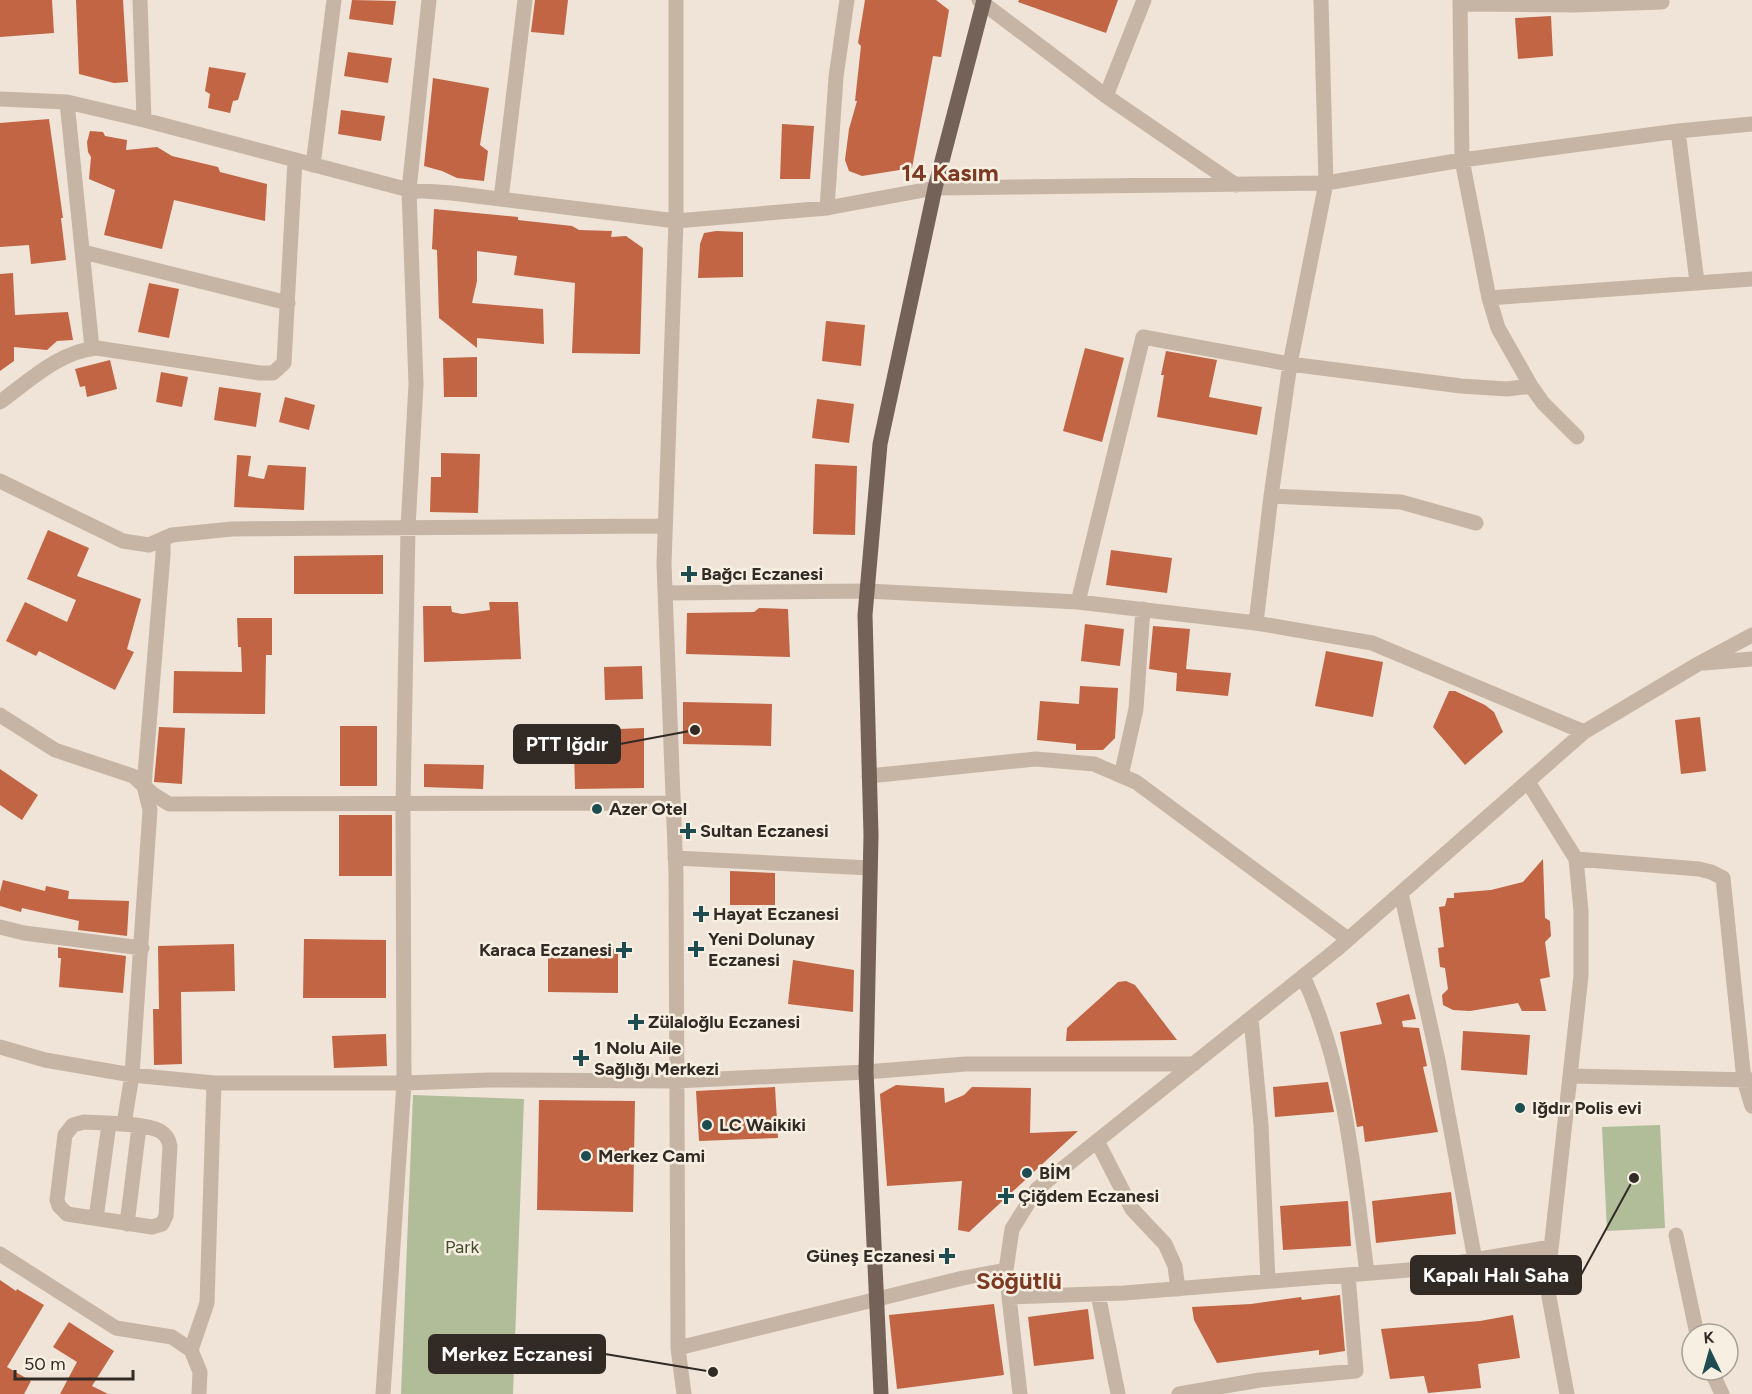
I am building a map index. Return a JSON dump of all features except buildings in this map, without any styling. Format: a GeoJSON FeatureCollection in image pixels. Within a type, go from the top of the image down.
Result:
{"type":"FeatureCollection","features":[{"type":"Feature","properties":{"kind":"main road"},"geometry":{"type":"LineString","coordinates":[[881,1394],[866,1072],[870,776],[864,615],[880,444],[935,188],[982,1]]}},
{"type":"Feature","properties":{"kind":"street"},"geometry":{"type":"LineString","coordinates":[[140,0],[144,120]]}},
{"type":"Feature","properties":{"kind":"street"},"geometry":{"type":"LineString","coordinates":[[313,165],[334,0]]}},
{"type":"Feature","properties":{"kind":"street"},"geometry":{"type":"LineString","coordinates":[[383,1394],[405,1083],[403,804],[408,528],[416,384],[409,190],[429,0]]}},
{"type":"Feature","properties":{"kind":"street"},"geometry":{"type":"LineString","coordinates":[[501,200],[525,0]]}},
{"type":"Feature","properties":{"kind":"street"},"geometry":{"type":"LineString","coordinates":[[676,0],[676,221],[665,526],[665,593],[675,858],[678,1348],[684,1394]]}},
{"type":"Feature","properties":{"kind":"street"},"geometry":{"type":"LineString","coordinates":[[827,208],[836,78],[847,0]]}},
{"type":"Feature","properties":{"kind":"street"},"geometry":{"type":"LineString","coordinates":[[1106,96],[1144,0]]}},
{"type":"Feature","properties":{"kind":"street"},"geometry":{"type":"LineString","coordinates":[[1256,623],[1290,364],[1326,183],[1321,0]]}},
{"type":"Feature","properties":{"kind":"street"},"geometry":{"type":"LineString","coordinates":[[982,1],[1106,96],[1236,185]]}},
{"type":"Feature","properties":{"kind":"street"},"geometry":{"type":"LineString","coordinates":[[1577,437],[1543,403],[1498,328],[1462,160],[1460,2],[1618,5],[1662,2]]}},
{"type":"Feature","properties":{"kind":"street"},"geometry":{"type":"LineString","coordinates":[[0,99],[68,102],[409,190],[676,221],[827,208],[935,188],[1326,183],[1462,160],[1678,131],[1752,124]]}},
{"type":"Feature","properties":{"kind":"street"},"geometry":{"type":"LineString","coordinates":[[68,102],[92,348]]}},
{"type":"Feature","properties":{"kind":"street"},"geometry":{"type":"LineString","coordinates":[[1678,131],[1697,282]]}},
{"type":"Feature","properties":{"kind":"street"},"geometry":{"type":"LineString","coordinates":[[0,402],[60,360],[82,349],[92,348],[273,373],[284,363],[295,160]]}},
{"type":"Feature","properties":{"kind":"street"},"geometry":{"type":"LineString","coordinates":[[83,252],[288,303]]}},
{"type":"Feature","properties":{"kind":"street"},"geometry":{"type":"LineString","coordinates":[[1490,298],[1752,279]]}},
{"type":"Feature","properties":{"kind":"street"},"geometry":{"type":"LineString","coordinates":[[1078,602],[1143,337],[1290,364],[1461,386],[1507,389],[1531,386]]}},
{"type":"Feature","properties":{"kind":"street"},"geometry":{"type":"LineString","coordinates":[[0,481],[123,541],[149,545],[172,535],[232,529],[665,526]]}},
{"type":"Feature","properties":{"kind":"street"},"geometry":{"type":"LineString","coordinates":[[1271,496],[1401,502],[1476,523]]}},
{"type":"Feature","properties":{"kind":"street"},"geometry":{"type":"LineString","coordinates":[[127,1224],[132,1076],[150,810],[144,786],[163,539]]}},
{"type":"Feature","properties":{"kind":"street"},"geometry":{"type":"LineString","coordinates":[[665,593],[867,591],[1078,602],[1256,623],[1372,643],[1584,732]]}},
{"type":"Feature","properties":{"kind":"street"},"geometry":{"type":"LineString","coordinates":[[1121,776],[1136,709],[1143,609]]}},
{"type":"Feature","properties":{"kind":"street"},"geometry":{"type":"LineString","coordinates":[[1020,1394],[1006,1270],[1012,1229],[1037,1189],[1348,939],[1584,732],[1698,664],[1752,635]]}},
{"type":"Feature","properties":{"kind":"street"},"geometry":{"type":"LineString","coordinates":[[1698,664],[1752,659]]}},
{"type":"Feature","properties":{"kind":"street"},"geometry":{"type":"LineString","coordinates":[[0,715],[55,750],[133,776],[168,804],[673,803]]}},
{"type":"Feature","properties":{"kind":"street"},"geometry":{"type":"LineString","coordinates":[[870,776],[1036,759],[1094,764],[1136,782],[1348,939]]}},
{"type":"Feature","properties":{"kind":"street"},"geometry":{"type":"LineString","coordinates":[[1528,782],[1576,860],[1581,911],[1581,976],[1547,1286],[1567,1394]]}},
{"type":"Feature","properties":{"kind":"street"},"geometry":{"type":"LineString","coordinates":[[675,858],[870,868]]}},
{"type":"Feature","properties":{"kind":"street"},"geometry":{"type":"LineString","coordinates":[[1576,860],[1699,868],[1723,878],[1752,1106]]}},
{"type":"Feature","properties":{"kind":"street"},"geometry":{"type":"LineString","coordinates":[[1401,893],[1438,1060],[1474,1260]]}},
{"type":"Feature","properties":{"kind":"street"},"geometry":{"type":"LineString","coordinates":[[0,927],[24,933],[142,948]]}},
{"type":"Feature","properties":{"kind":"street"},"geometry":{"type":"LineString","coordinates":[[1303,976],[1318,1008],[1334,1060],[1348,1124],[1367,1273]]}},
{"type":"Feature","properties":{"kind":"street"},"geometry":{"type":"LineString","coordinates":[[1251,1018],[1261,1125],[1268,1281]]}},
{"type":"Feature","properties":{"kind":"street"},"geometry":{"type":"LineString","coordinates":[[0,1047],[45,1060],[132,1076],[214,1083],[405,1083],[489,1080],[676,1081],[866,1072],[966,1064],[1194,1064]]}},
{"type":"Feature","properties":{"kind":"street"},"geometry":{"type":"LineString","coordinates":[[1570,1076],[1748,1080]]}},
{"type":"Feature","properties":{"kind":"street"},"geometry":{"type":"LineString","coordinates":[[191,1350],[207,1303],[214,1083]]}},
{"type":"Feature","properties":{"kind":"street"},"geometry":{"type":"LineString","coordinates":[[77,1123],[132,1125],[163,1132],[169,1141],[166,1216],[162,1224],[152,1227],[67,1214],[58,1203],[65,1135],[69,1127],[77,1123]]}},
{"type":"Feature","properties":{"kind":"street"},"geometry":{"type":"LineString","coordinates":[[96,1218],[109,1124]]}},
{"type":"Feature","properties":{"kind":"street"},"geometry":{"type":"LineString","coordinates":[[1097,1141],[1132,1209],[1165,1244],[1175,1266],[1178,1288]]}},
{"type":"Feature","properties":{"kind":"street"},"geometry":{"type":"LineString","coordinates":[[1676,1235],[1694,1322]]}},
{"type":"Feature","properties":{"kind":"street"},"geometry":{"type":"LineString","coordinates":[[1009,1297],[1098,1294],[1421,1269],[1551,1247]]}},
{"type":"Feature","properties":{"kind":"street"},"geometry":{"type":"LineString","coordinates":[[0,1254],[116,1328],[172,1337],[191,1350],[200,1372],[199,1394]]}},
{"type":"Feature","properties":{"kind":"street"},"geometry":{"type":"LineString","coordinates":[[678,1348],[877,1301],[963,1278],[1006,1270]]}},
{"type":"Feature","properties":{"kind":"street"},"geometry":{"type":"LineString","coordinates":[[1183,1394],[1260,1380],[1356,1371],[1348,1275]]}},
{"type":"Feature","properties":{"kind":"street"},"geometry":{"type":"LineString","coordinates":[[1098,1294],[1118,1394]]}},
{"type":"Feature","properties":{"kind":"green space","name":"Park"},"geometry":{"type":"Polygon","coordinates":[[[413,1095],[524,1099],[513,1394],[401,1394],[413,1095]]]}},
{"type":"Feature","properties":{"kind":"green space"},"geometry":{"type":"Polygon","coordinates":[[[1660,1125],[1665,1228],[1607,1231],[1602,1127],[1660,1125]]]}},
{"type":"Feature","properties":{"kind":"place","name":"Bağcı Eczanesi"},"geometry":{"type":"Point","coordinates":[689,574]}},
{"type":"Feature","properties":{"kind":"place","name":"PTT Iğdır"},"geometry":{"type":"Point","coordinates":[695,730]}},
{"type":"Feature","properties":{"kind":"place","name":"Azer Otel"},"geometry":{"type":"Point","coordinates":[597,809]}},
{"type":"Feature","properties":{"kind":"place","name":"Sultan Eczanesi"},"geometry":{"type":"Point","coordinates":[688,831]}},
{"type":"Feature","properties":{"kind":"place","name":"Hayat Eczanesi"},"geometry":{"type":"Point","coordinates":[701,914]}},
{"type":"Feature","properties":{"kind":"place","name":"Yeni Dolunay Eczanesi"},"geometry":{"type":"Point","coordinates":[696,949]}},
{"type":"Feature","properties":{"kind":"place","name":"Karaca Eczanesi"},"geometry":{"type":"Point","coordinates":[624,950]}},
{"type":"Feature","properties":{"kind":"place","name":"Zülaloğlu Eczanesi"},"geometry":{"type":"Point","coordinates":[636,1022]}},
{"type":"Feature","properties":{"kind":"place","name":"1 Nolu Aile Sağlığı Merkezi"},"geometry":{"type":"Point","coordinates":[581,1058]}},
{"type":"Feature","properties":{"kind":"place","name":"Iğdır Polis evi"},"geometry":{"type":"Point","coordinates":[1520,1108]}},
{"type":"Feature","properties":{"kind":"place","name":"LC Waikiki"},"geometry":{"type":"Point","coordinates":[707,1125]}},
{"type":"Feature","properties":{"kind":"place","name":"Merkez Cami"},"geometry":{"type":"Point","coordinates":[586,1156]}},
{"type":"Feature","properties":{"kind":"place","name":"BİM"},"geometry":{"type":"Point","coordinates":[1027,1173]}},
{"type":"Feature","properties":{"kind":"place","name":"Kapalı Halı Saha"},"geometry":{"type":"Point","coordinates":[1634,1178]}},
{"type":"Feature","properties":{"kind":"place","name":"Çiğdem Eczanesi"},"geometry":{"type":"Point","coordinates":[1006,1196]}},
{"type":"Feature","properties":{"kind":"place","name":"Güneş Eczanesi"},"geometry":{"type":"Point","coordinates":[947,1256]}},
{"type":"Feature","properties":{"kind":"place","name":"Merkez Eczanesi"},"geometry":{"type":"Point","coordinates":[713,1372]}},
{"type":"Feature","properties":{"kind":"district","name":"14 Kasım"},"geometry":{"type":"Point","coordinates":[950,173]}},
{"type":"Feature","properties":{"kind":"district","name":"Söğütlü"},"geometry":{"type":"Point","coordinates":[1019,1281]}}]}
